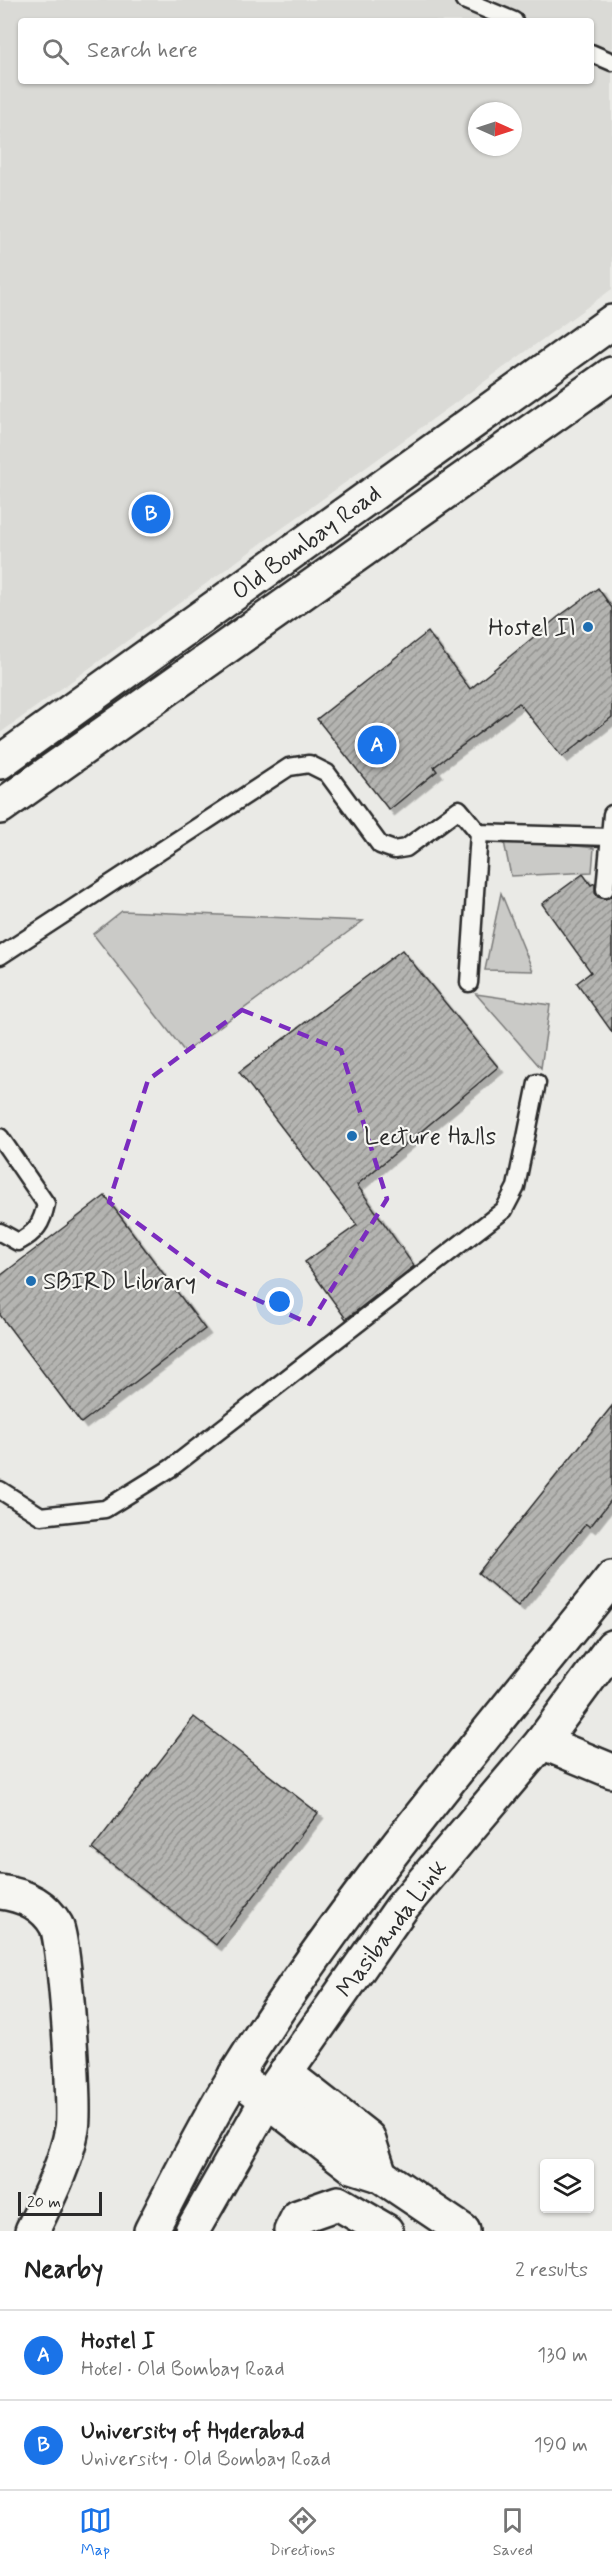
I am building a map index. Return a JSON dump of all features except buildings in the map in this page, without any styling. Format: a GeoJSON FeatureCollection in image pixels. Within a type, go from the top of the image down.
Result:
{"type":"FeatureCollection","features":[{"type":"Feature","properties":{"kind":"main road","name":"Old Bombay Road"},"geometry":{"type":"LineString","coordinates":[[0,762],[612,322]]}},
{"type":"Feature","properties":{"kind":"main road","name":"Old Bombay Road"},"geometry":{"type":"LineString","coordinates":[[0,807],[612,374]]}},
{"type":"Feature","properties":{"kind":"main road"},"geometry":{"type":"LineString","coordinates":[[151,2231],[196,2141],[235,2075],[308,1965],[372,1877],[612,1578]]}},
{"type":"Feature","properties":{"kind":"main road","name":"Masibanda Link"},"geometry":{"type":"LineString","coordinates":[[193,2228],[276,2086],[402,1907],[606,1666]]}},
{"type":"Feature","properties":{"kind":"main road"},"geometry":{"type":"LineString","coordinates":[[542,1742],[612,1771]]}},
{"type":"Feature","properties":{"kind":"main road"},"geometry":{"type":"LineString","coordinates":[[0,1892],[32,1899],[49,1915],[58,1928],[64,1956],[72,2127],[58,2176],[32,2231]]}},
{"type":"Feature","properties":{"kind":"main road"},"geometry":{"type":"LineString","coordinates":[[235,2075],[276,2086],[368,2138],[380,2175],[463,2231]]}},
{"type":"Feature","properties":{"kind":"main road"},"geometry":{"type":"LineString","coordinates":[[291,2231],[298,2217],[338,2203],[386,2231]]}},
{"type":"Feature","properties":{"kind":"lane"},"geometry":{"type":"LineString","coordinates":[[464,0],[507,18]]}},
{"type":"Feature","properties":{"kind":"lane"},"geometry":{"type":"LineString","coordinates":[[594,54],[612,62]]}},
{"type":"Feature","properties":{"kind":"lane"},"geometry":{"type":"LineString","coordinates":[[0,956],[289,767],[309,764],[327,772],[380,845],[394,850],[406,848],[459,809],[479,832],[469,983]]}},
{"type":"Feature","properties":{"kind":"lane"},"geometry":{"type":"LineString","coordinates":[[605,889],[612,814]]}},
{"type":"Feature","properties":{"kind":"lane"},"geometry":{"type":"LineString","coordinates":[[479,832],[610,837]]}},
{"type":"Feature","properties":{"kind":"lane"},"geometry":{"type":"LineString","coordinates":[[0,1490],[41,1516],[105,1509],[171,1468],[504,1210],[516,1186],[537,1083]]}},
{"type":"Feature","properties":{"kind":"lane"},"geometry":{"type":"LineString","coordinates":[[0,1138],[37,1188],[45,1204],[42,1223],[30,1236],[18,1242],[0,1232]]}},
{"type":"Feature","properties":{"kind":"highlighted area"},"geometry":{"type":"Polygon","coordinates":[[[242,1010],[341,1050],[387,1199],[310,1324],[214,1280],[109,1202],[148,1080],[242,1010]]]}},
{"type":"Feature","properties":{"kind":"shaded area"},"geometry":{"type":"Polygon","coordinates":[[[0,0],[612,0],[612,289],[0,733],[0,0]]]}},
{"type":"Feature","properties":{"kind":"shaded area"},"geometry":{"type":"Polygon","coordinates":[[[503,837],[594,848],[592,872],[511,876],[503,837]]]}},
{"type":"Feature","properties":{"kind":"shaded area"},"geometry":{"type":"Polygon","coordinates":[[[501,893],[533,971],[485,970],[501,893]]]}},
{"type":"Feature","properties":{"kind":"shaded area"},"geometry":{"type":"Polygon","coordinates":[[[122,911],[363,921],[185,1052],[93,934],[122,911]]]}},
{"type":"Feature","properties":{"kind":"shaded area"},"geometry":{"type":"Polygon","coordinates":[[[476,994],[550,1005],[541,1068],[476,994]]]}},
{"type":"Feature","properties":{"kind":"place","name":"University of Hyderabad"},"geometry":{"type":"Point","coordinates":[151,514]}},
{"type":"Feature","properties":{"kind":"place","name":"Hostel II"},"geometry":{"type":"Point","coordinates":[588,627]}},
{"type":"Feature","properties":{"kind":"place","name":"Hostel I"},"geometry":{"type":"Point","coordinates":[377,745]}},
{"type":"Feature","properties":{"kind":"place","name":"Lecture Halls"},"geometry":{"type":"Point","coordinates":[352,1136]}},
{"type":"Feature","properties":{"kind":"place","name":"SBIRD Library"},"geometry":{"type":"Point","coordinates":[31,1281]}}]}
